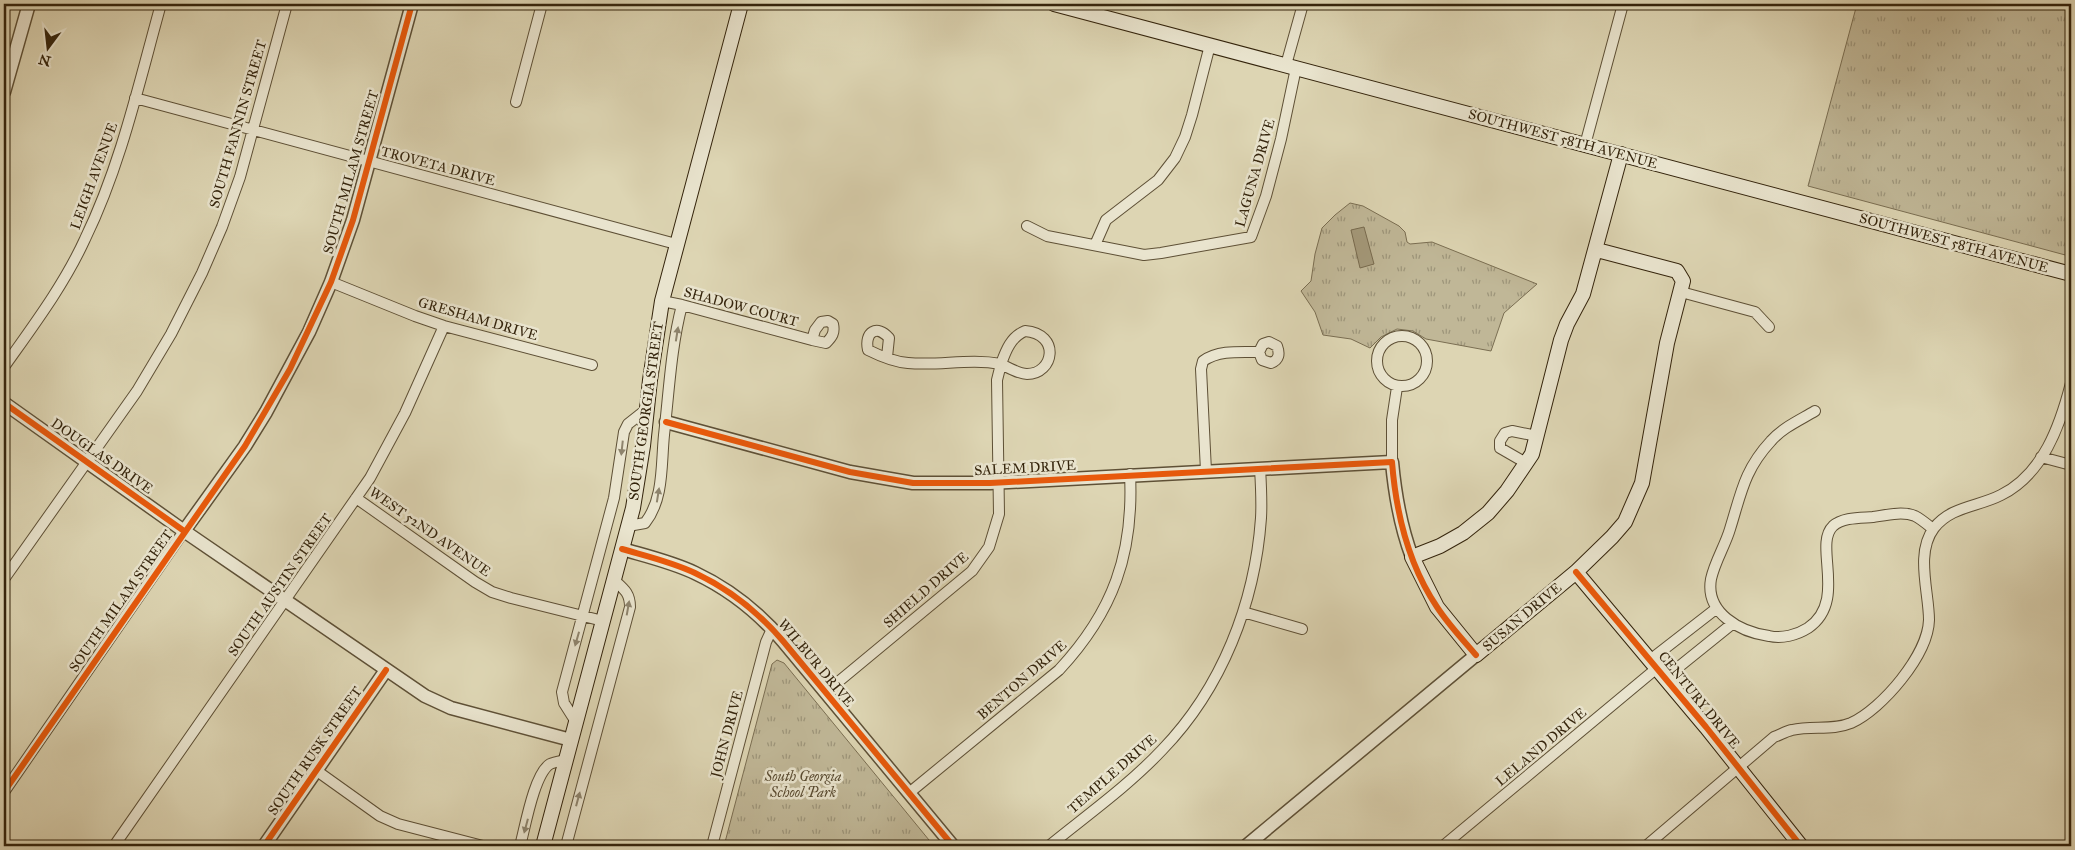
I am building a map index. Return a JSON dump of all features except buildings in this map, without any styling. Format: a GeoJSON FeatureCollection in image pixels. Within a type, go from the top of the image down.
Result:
{"type":"FeatureCollection","features":[{"type":"Feature","properties":{"kind":"main road","name":"SOUTH GEORGIA STREET"},"geometry":{"type":"LineString","coordinates":[[542,846],[628,526],[644,446],[647,409],[662,301],[740,4]]}},
{"type":"Feature","properties":{"kind":"main road","name":"SOUTHWEST 58TH AVENUE"},"geometry":{"type":"LineString","coordinates":[[1054,4],[2071,274]]}},
{"type":"Feature","properties":{"kind":"main road"},"geometry":{"type":"LineString","coordinates":[[1476,655],[1437,607],[1412,557],[1440,546],[1463,533],[1488,512],[1507,491],[1532,454],[1561,340],[1583,294],[1597,250],[1621,154]]}},
{"type":"Feature","properties":{"kind":"main road"},"geometry":{"type":"LineString","coordinates":[[1597,250],[1677,271],[1682,286]]}},
{"type":"Feature","properties":{"kind":"main road","name":"SUSAN DRIVE"},"geometry":{"type":"LineString","coordinates":[[1476,655],[1576,572],[1625,522],[1642,483],[1667,343],[1682,286]]}},
{"type":"Feature","properties":{"kind":"main road","name":"CENTURY DRIVE"},"geometry":{"type":"LineString","coordinates":[[1576,572],[1739,768],[1801,846]]}},
{"type":"Feature","properties":{"kind":"street"},"geometry":{"type":"LineString","coordinates":[[4,92],[29,4]]}},
{"type":"Feature","properties":{"kind":"street","name":"LEIGH AVENUE"},"geometry":{"type":"LineString","coordinates":[[4,367],[62,282],[85,240],[101,202],[135,98],[161,4]]}},
{"type":"Feature","properties":{"kind":"street","name":"SOUTH FANNIN STREET"},"geometry":{"type":"LineString","coordinates":[[4,579],[136,391],[171,334],[202,273],[228,210],[254,130],[287,4]]}},
{"type":"Feature","properties":{"kind":"street","name":"SOUTH MILAM STREET"},"geometry":{"type":"LineString","coordinates":[[4,792],[184,530],[245,446],[266,412],[309,332],[353,220],[412,4]]}},
{"type":"Feature","properties":{"kind":"street"},"geometry":{"type":"LineString","coordinates":[[516,102],[542,4]]}},
{"type":"Feature","properties":{"kind":"street"},"geometry":{"type":"LineString","coordinates":[[1291,67],[1303,4]]}},
{"type":"Feature","properties":{"kind":"street"},"geometry":{"type":"LineString","coordinates":[[1585,145],[1623,4]]}},
{"type":"Feature","properties":{"kind":"street"},"geometry":{"type":"LineString","coordinates":[[1095,245],[1106,220],[1158,180],[1175,158],[1185,137],[1192,115],[1210,45]]}},
{"type":"Feature","properties":{"kind":"street","name":"LAGUNA DRIVE"},"geometry":{"type":"LineString","coordinates":[[1028,226],[1047,236],[1144,255],[1251,237],[1266,196],[1278,148],[1291,67]]}},
{"type":"Feature","properties":{"kind":"street","name":"TROVETA DRIVE"},"geometry":{"type":"LineString","coordinates":[[135,98],[676,244]]}},
{"type":"Feature","properties":{"kind":"street","name":"GRESHAM DRIVE"},"geometry":{"type":"LineString","coordinates":[[330,282],[444,326],[592,365]]}},
{"type":"Feature","properties":{"kind":"street"},"geometry":{"type":"LineString","coordinates":[[1682,286],[1755,312],[1769,327]]}},
{"type":"Feature","properties":{"kind":"street","name":"SHADOW COURT"},"geometry":{"type":"LineString","coordinates":[[662,301],[812,340]]}},
{"type":"Feature","properties":{"kind":"street"},"geometry":{"type":"LineString","coordinates":[[628,526],[645,524],[656,504],[674,351],[682,305]]}},
{"type":"Feature","properties":{"kind":"street","name":"SOUTH AUSTIN STREET"},"geometry":{"type":"LineString","coordinates":[[114,846],[286,600],[378,464],[405,413],[444,326]]}},
{"type":"Feature","properties":{"kind":"street"},"geometry":{"type":"LineString","coordinates":[[887,358],[908,364],[983,361],[1001,364],[1027,374],[1041,370],[1048,360],[1050,348],[1044,338],[1036,332],[1026,331],[1017,334],[1006,349],[1001,364]]}},
{"type":"Feature","properties":{"kind":"street"},"geometry":{"type":"LineString","coordinates":[[1402,335],[1413,338],[1422,344],[1427,354],[1427,360],[1424,375],[1417,382],[1408,386],[1398,387],[1387,383],[1380,375],[1376,364],[1380,348],[1391,338],[1402,335]]}},
{"type":"Feature","properties":{"kind":"street"},"geometry":{"type":"LineString","coordinates":[[1206,471],[1202,361],[1213,354],[1259,352]]}},
{"type":"Feature","properties":{"kind":"street","name":"SHIELD DRIVE"},"geometry":{"type":"LineString","coordinates":[[826,692],[977,566],[989,547],[996,531],[999,514],[997,380],[1001,364]]}},
{"type":"Feature","properties":{"kind":"street"},"geometry":{"type":"LineString","coordinates":[[1646,846],[1774,737],[1791,730],[1836,728],[1857,719],[1892,690],[1907,674],[1918,655],[1929,623],[1925,555],[1928,537],[1943,518],[1956,510],[2001,495],[2018,484],[2048,447],[2070,396],[2071,383]]}},
{"type":"Feature","properties":{"kind":"street"},"geometry":{"type":"LineString","coordinates":[[1398,387],[1392,420],[1392,462],[1395,494],[1403,534],[1412,557]]}},
{"type":"Feature","properties":{"kind":"street","name":"DOUGLAS DRIVE"},"geometry":{"type":"LineString","coordinates":[[4,403],[425,696],[451,708],[571,740]]}},
{"type":"Feature","properties":{"kind":"street"},"geometry":{"type":"LineString","coordinates":[[576,722],[564,703],[562,692],[614,498],[624,432],[628,424],[647,409]]}},
{"type":"Feature","properties":{"kind":"street"},"geometry":{"type":"LineString","coordinates":[[1814,411],[1791,425],[1772,440],[1747,472],[1739,493],[1730,531],[1714,568],[1711,581],[1712,595],[1717,608],[1732,624],[1742,629],[1769,636],[1785,636],[1801,632],[1814,624],[1825,608],[1828,595],[1830,578],[1828,536],[1833,527],[1844,520],[1902,513],[1914,516],[1934,529]]}},
{"type":"Feature","properties":{"kind":"street","name":"SALEM DRIVE"},"geometry":{"type":"LineString","coordinates":[[666,422],[850,472],[933,484],[1392,462]]}},
{"type":"Feature","properties":{"kind":"street"},"geometry":{"type":"LineString","coordinates":[[1526,464],[1504,452],[1500,448],[1500,441],[1505,433],[1512,431],[1537,436]]}},
{"type":"Feature","properties":{"kind":"street"},"geometry":{"type":"LineString","coordinates":[[2041,457],[2071,465]]}},
{"type":"Feature","properties":{"kind":"street","name":"TEMPLE DRIVE"},"geometry":{"type":"LineString","coordinates":[[1049,846],[1140,771],[1182,728],[1206,694],[1232,642],[1251,585],[1261,516],[1260,468]]}},
{"type":"Feature","properties":{"kind":"street","name":"BENTON DRIVE"},"geometry":{"type":"LineString","coordinates":[[909,793],[1059,670],[1079,648],[1095,626],[1115,585],[1126,547],[1130,521],[1130,474]]}},
{"type":"Feature","properties":{"kind":"street","name":"WEST 52ND AVENUE"},"geometry":{"type":"LineString","coordinates":[[356,498],[492,592],[603,621]]}},
{"type":"Feature","properties":{"kind":"street","name":"WILBUR DRIVE"},"geometry":{"type":"LineString","coordinates":[[622,549],[686,570],[716,584],[738,599],[772,630],[826,692],[953,846]]}},
{"type":"Feature","properties":{"kind":"street"},"geometry":{"type":"LineString","coordinates":[[566,846],[630,607],[628,593],[614,580]]}},
{"type":"Feature","properties":{"kind":"street"},"geometry":{"type":"LineString","coordinates":[[1657,669],[1717,608]]}},
{"type":"Feature","properties":{"kind":"street"},"geometry":{"type":"LineString","coordinates":[[1243,612],[1302,629]]}},
{"type":"Feature","properties":{"kind":"street","name":"LELAND DRIVE"},"geometry":{"type":"LineString","coordinates":[[1443,846],[1657,669],[1732,624]]}},
{"type":"Feature","properties":{"kind":"street","name":"JOHN DRIVE"},"geometry":{"type":"LineString","coordinates":[[712,846],[766,642],[772,630]]}},
{"type":"Feature","properties":{"kind":"street","name":"SUSAN DRIVE"},"geometry":{"type":"LineString","coordinates":[[1246,846],[1476,655]]}},
{"type":"Feature","properties":{"kind":"street","name":"SOUTH RUSK STREET"},"geometry":{"type":"LineString","coordinates":[[264,846],[386,670]]}},
{"type":"Feature","properties":{"kind":"street"},"geometry":{"type":"LineString","coordinates":[[520,846],[538,782],[544,770],[550,764],[566,760]]}},
{"type":"Feature","properties":{"kind":"street"},"geometry":{"type":"LineString","coordinates":[[316,771],[380,816],[398,824],[484,846]]}},
{"type":"Feature","properties":{"kind":"green space"},"geometry":{"type":"Polygon","coordinates":[[[1857,4],[2071,4],[2071,247],[2069,256],[1808,186],[1857,4]]]}},
{"type":"Feature","properties":{"kind":"green space"},"geometry":{"type":"Polygon","coordinates":[[[1350,203],[1363,206],[1399,226],[1405,232],[1407,242],[1410,244],[1432,242],[1537,284],[1504,313],[1491,351],[1426,339],[1413,331],[1397,329],[1381,337],[1370,348],[1351,339],[1323,335],[1315,312],[1301,291],[1311,281],[1315,254],[1322,228],[1350,203]]]}},
{"type":"Feature","properties":{"kind":"green space","name":"South Georgia School Park"},"geometry":{"type":"Polygon","coordinates":[[[777,660],[784,663],[929,840],[921,846],[724,846],[772,664],[777,660]]]}},
{"type":"Feature","properties":{"kind":"shaded area"},"geometry":{"type":"Polygon","coordinates":[[[1364,227],[1374,264],[1360,268],[1351,230],[1364,227]]]}},
{"type":"Feature","properties":{"kind":"cycle path"},"geometry":{"type":"LineString","coordinates":[[4,792],[245,446],[290,369],[331,282],[353,220],[412,4]]}},
{"type":"Feature","properties":{"kind":"cycle path"},"geometry":{"type":"LineString","coordinates":[[4,403],[184,531]]}},
{"type":"Feature","properties":{"kind":"cycle path"},"geometry":{"type":"LineString","coordinates":[[666,422],[850,472],[913,483],[990,483],[1392,462],[1400,519],[1418,573],[1441,613],[1476,655]]}},
{"type":"Feature","properties":{"kind":"cycle path"},"geometry":{"type":"LineString","coordinates":[[622,549],[668,562],[708,579],[754,611],[783,641],[953,846]]}},
{"type":"Feature","properties":{"kind":"cycle path"},"geometry":{"type":"LineString","coordinates":[[1576,572],[1706,727],[1801,846]]}},
{"type":"Feature","properties":{"kind":"cycle path"},"geometry":{"type":"LineString","coordinates":[[264,846],[386,670]]}}]}
